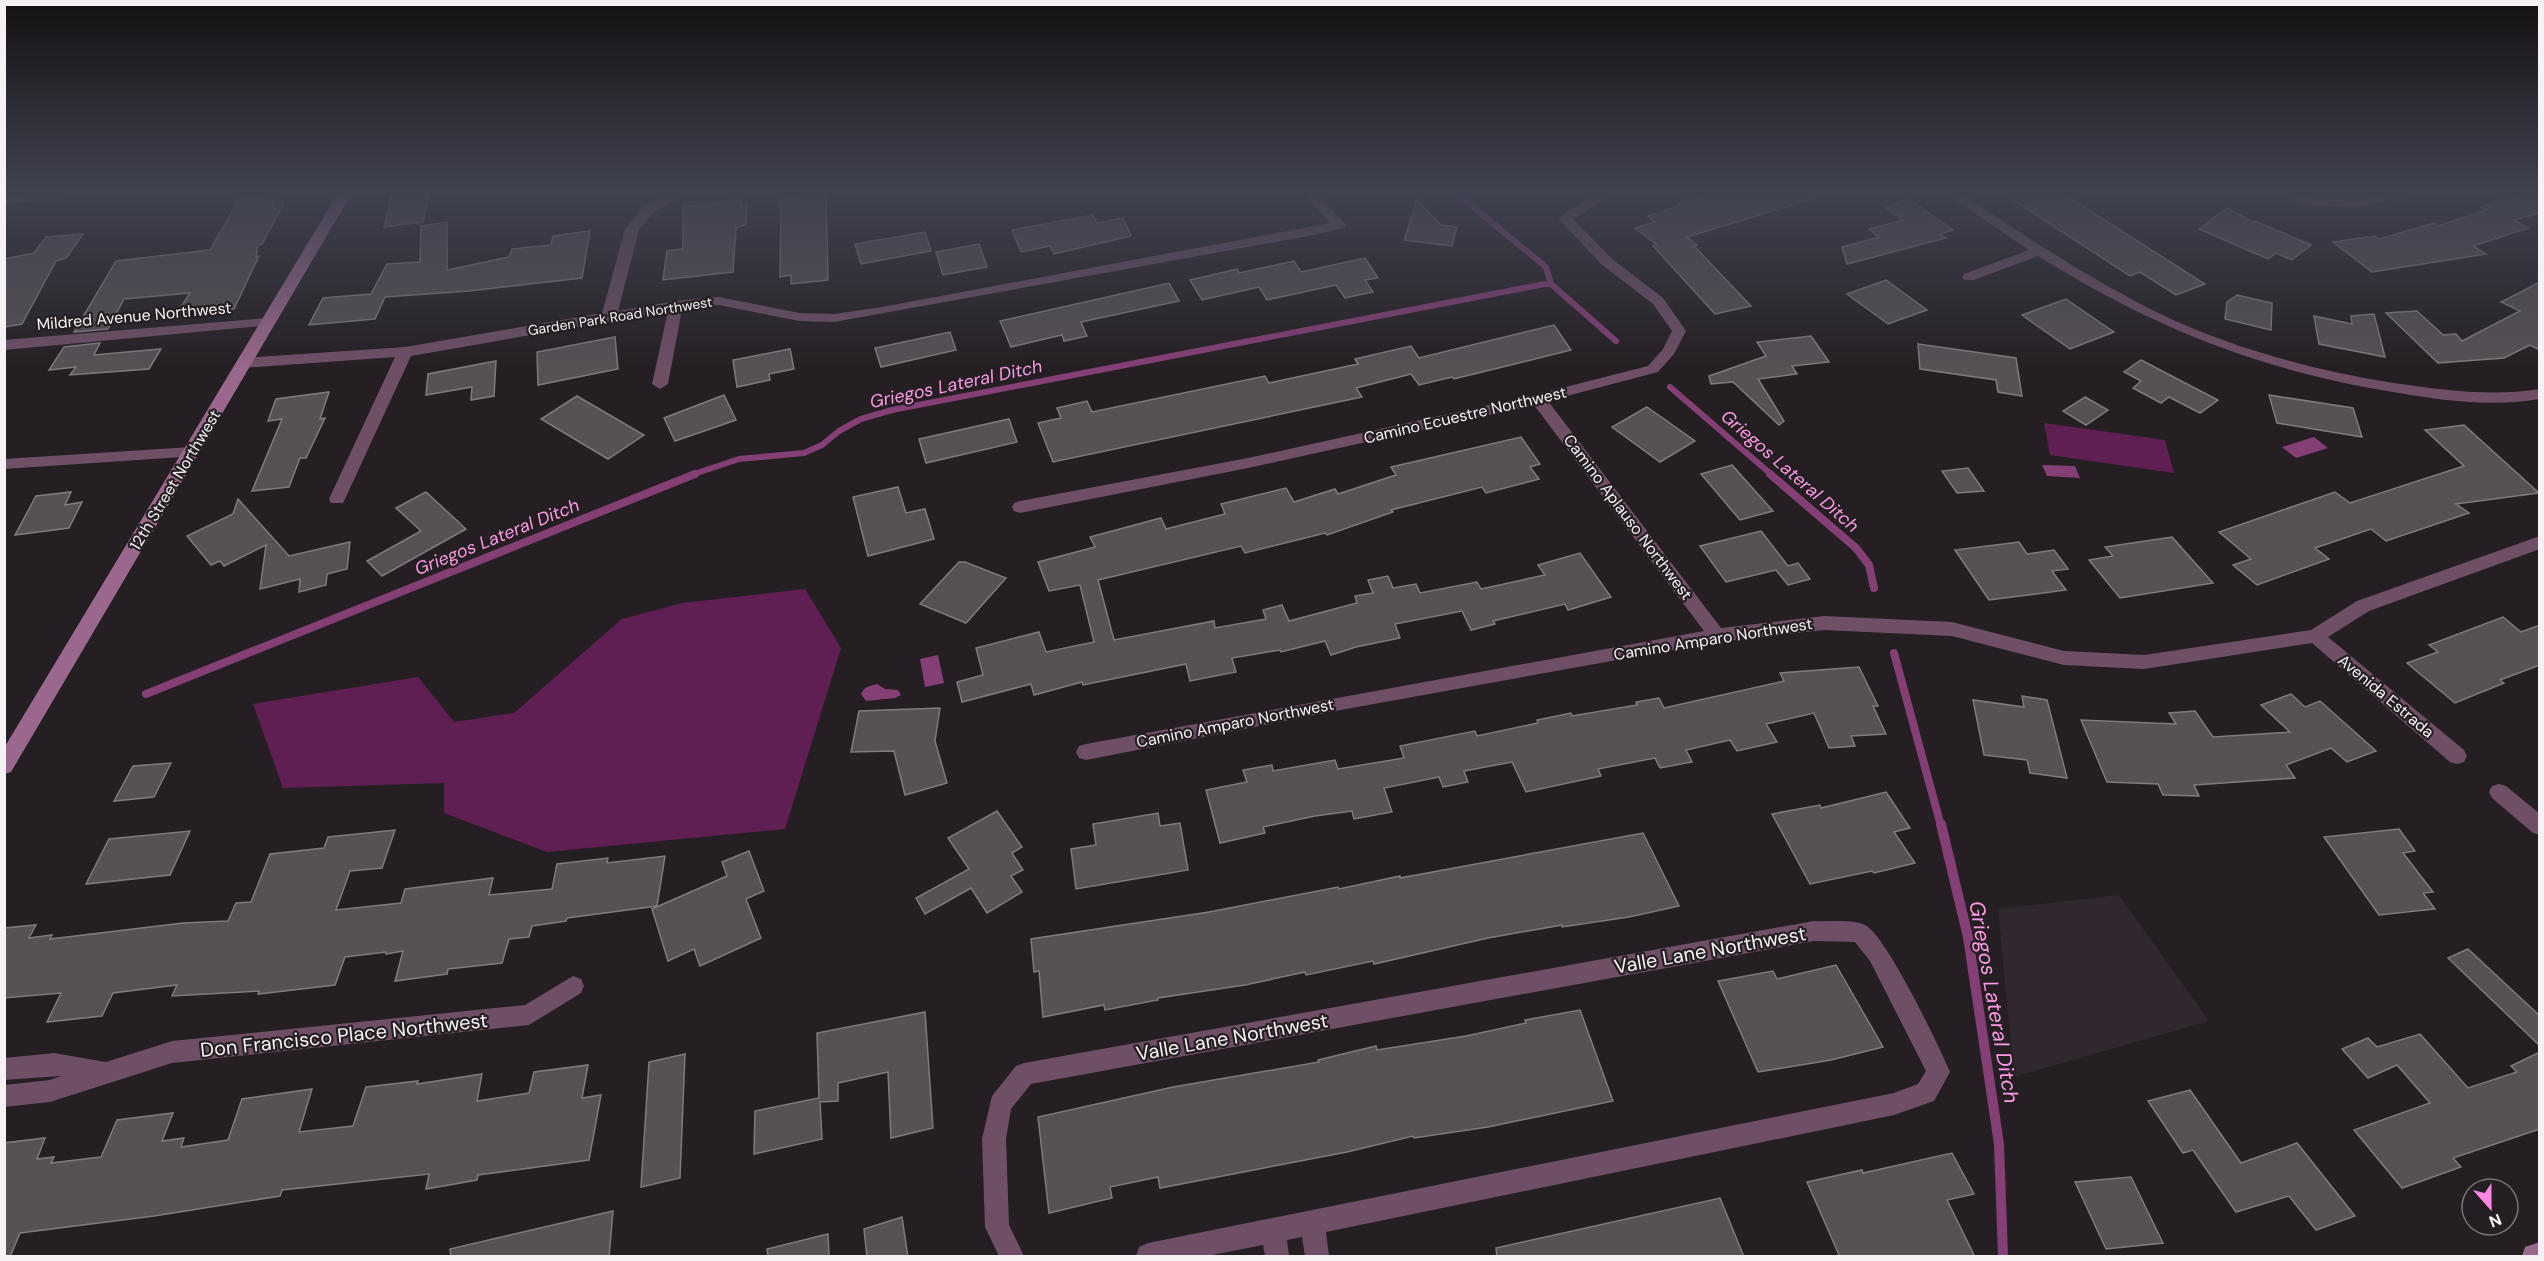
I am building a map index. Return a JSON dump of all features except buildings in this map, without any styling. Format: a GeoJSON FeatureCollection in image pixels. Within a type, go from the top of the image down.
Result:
{"type":"FeatureCollection","features":[{"type":"Feature","properties":{"kind":"main road","name":"12th Street Northwest"},"geometry":{"type":"LineString","coordinates":[[4,766],[309,252]]}},
{"type":"Feature","properties":{"kind":"main road"},"geometry":{"type":"LineString","coordinates":[[2534,1257],[2540,1254]]}},
{"type":"Feature","properties":{"kind":"street"},"geometry":{"type":"LineString","coordinates":[[609,316],[626,252]]}},
{"type":"Feature","properties":{"kind":"street","name":"Garden Park Road Northwest"},"geometry":{"type":"LineString","coordinates":[[243,363],[405,351],[676,305],[719,301],[799,317],[834,318],[1202,252]]}},
{"type":"Feature","properties":{"kind":"street","name":"Camino Ecuestre Northwest"},"geometry":{"type":"LineString","coordinates":[[1020,507],[1248,463],[1538,399],[1653,369],[1669,351],[1679,331],[1658,301],[1605,261],[1596,252]]}},
{"type":"Feature","properties":{"kind":"street"},"geometry":{"type":"LineString","coordinates":[[1969,277],[2037,252]]}},
{"type":"Feature","properties":{"kind":"street"},"geometry":{"type":"LineString","coordinates":[[2040,252],[2136,307],[2172,324],[2211,340],[2283,364],[2367,384],[2432,393],[2536,399]]}},
{"type":"Feature","properties":{"kind":"street"},"geometry":{"type":"LineString","coordinates":[[660,384],[676,305]]}},
{"type":"Feature","properties":{"kind":"street","name":"Mildred Avenue Northwest"},"geometry":{"type":"LineString","coordinates":[[4,345],[267,322]]}},
{"type":"Feature","properties":{"kind":"street"},"geometry":{"type":"LineString","coordinates":[[337,499],[405,351]]}},
{"type":"Feature","properties":{"kind":"street","name":"Camino Aplauso Northwest"},"geometry":{"type":"LineString","coordinates":[[1538,399],[1717,635]]}},
{"type":"Feature","properties":{"kind":"street"},"geometry":{"type":"LineString","coordinates":[[4,464],[191,452]]}},
{"type":"Feature","properties":{"kind":"street","name":"Camino Amparo Northwest"},"geometry":{"type":"LineString","coordinates":[[1086,752],[1717,635],[1824,623],[1952,629],[2064,658],[2144,662],[2315,636],[2363,606],[2540,542]]}},
{"type":"Feature","properties":{"kind":"street","name":"Avenida Estrada"},"geometry":{"type":"LineString","coordinates":[[2315,636],[2457,756]]}},
{"type":"Feature","properties":{"kind":"street"},"geometry":{"type":"LineString","coordinates":[[2499,792],[2540,827]]}},
{"type":"Feature","properties":{"kind":"street","name":"Valle Lane Northwest"},"geometry":{"type":"LineString","coordinates":[[1012,1257],[997,1227],[994,1139],[1000,1104],[1024,1074],[1814,931],[1860,933],[1878,954],[1939,1072],[1926,1093],[1894,1104],[1148,1257]]}},
{"type":"Feature","properties":{"kind":"street","name":"Don Francisco Place Northwest"},"geometry":{"type":"LineString","coordinates":[[4,1096],[50,1091],[172,1052],[530,1015],[573,986]]}},
{"type":"Feature","properties":{"kind":"street","name":"Don Francisco Place Northwest"},"geometry":{"type":"LineString","coordinates":[[4,1069],[54,1064],[108,1073]]}},
{"type":"Feature","properties":{"kind":"street"},"geometry":{"type":"LineString","coordinates":[[1312,1223],[1317,1257]]}},
{"type":"Feature","properties":{"kind":"street"},"geometry":{"type":"LineString","coordinates":[[1274,1231],[1278,1257]]}},
{"type":"Feature","properties":{"kind":"shaded area"},"geometry":{"type":"Polygon","coordinates":[[[2044,423],[2165,440],[2174,473],[2050,455],[2044,423]]]}},
{"type":"Feature","properties":{"kind":"shaded area"},"geometry":{"type":"Polygon","coordinates":[[[2314,437],[2328,448],[2296,458],[2282,447],[2314,437]]]}},
{"type":"Feature","properties":{"kind":"shaded area"},"geometry":{"type":"Polygon","coordinates":[[[2042,465],[2075,466],[2080,478],[2047,476],[2042,465]]]}},
{"type":"Feature","properties":{"kind":"shaded area"},"geometry":{"type":"Polygon","coordinates":[[[805,589],[841,648],[785,829],[547,852],[444,813],[444,783],[283,788],[253,704],[418,677],[454,722],[514,713],[622,619],[682,603],[805,589]]]}},
{"type":"Feature","properties":{"kind":"shaded area"},"geometry":{"type":"Polygon","coordinates":[[[938,655],[944,683],[925,687],[920,659],[938,655]]]}},
{"type":"Feature","properties":{"kind":"shaded area"},"geometry":{"type":"Polygon","coordinates":[[[877,684],[885,689],[898,690],[901,695],[895,698],[866,701],[862,692],[867,687],[877,684]]]}},
{"type":"Feature","properties":{"kind":"shaded area"},"geometry":{"type":"Polygon","coordinates":[[[2119,895],[2209,1021],[2014,1077],[1998,909],[2119,895]]]}},
{"type":"Feature","properties":{"kind":"waterway"},"geometry":{"type":"LineString","coordinates":[[1528,252],[1546,267],[1551,284]]}},
{"type":"Feature","properties":{"kind":"waterway","name":"Griegos Lateral Ditch"},"geometry":{"type":"LineString","coordinates":[[691,475],[739,459],[804,453],[822,445],[839,431],[861,419],[892,410],[1551,284]]}},
{"type":"Feature","properties":{"kind":"waterway","name":"Griegos Lateral Ditch"},"geometry":{"type":"LineString","coordinates":[[1551,284],[1616,341]]}},
{"type":"Feature","properties":{"kind":"waterway","name":"Griegos Lateral Ditch"},"geometry":{"type":"LineString","coordinates":[[1670,387],[1772,475]]}},
{"type":"Feature","properties":{"kind":"waterway","name":"Griegos Lateral Ditch"},"geometry":{"type":"LineString","coordinates":[[146,694],[695,474]]}},
{"type":"Feature","properties":{"kind":"waterway","name":"Griegos Lateral Ditch"},"geometry":{"type":"LineString","coordinates":[[1770,474],[1856,548],[1869,565],[1874,588]]}},
{"type":"Feature","properties":{"kind":"waterway","name":"Griegos Lateral Ditch"},"geometry":{"type":"LineString","coordinates":[[1894,653],[1941,826]]}},
{"type":"Feature","properties":{"kind":"waterway","name":"Griegos Lateral Ditch"},"geometry":{"type":"LineString","coordinates":[[1941,824],[1968,937],[1999,1144],[2003,1256]]}}]}
